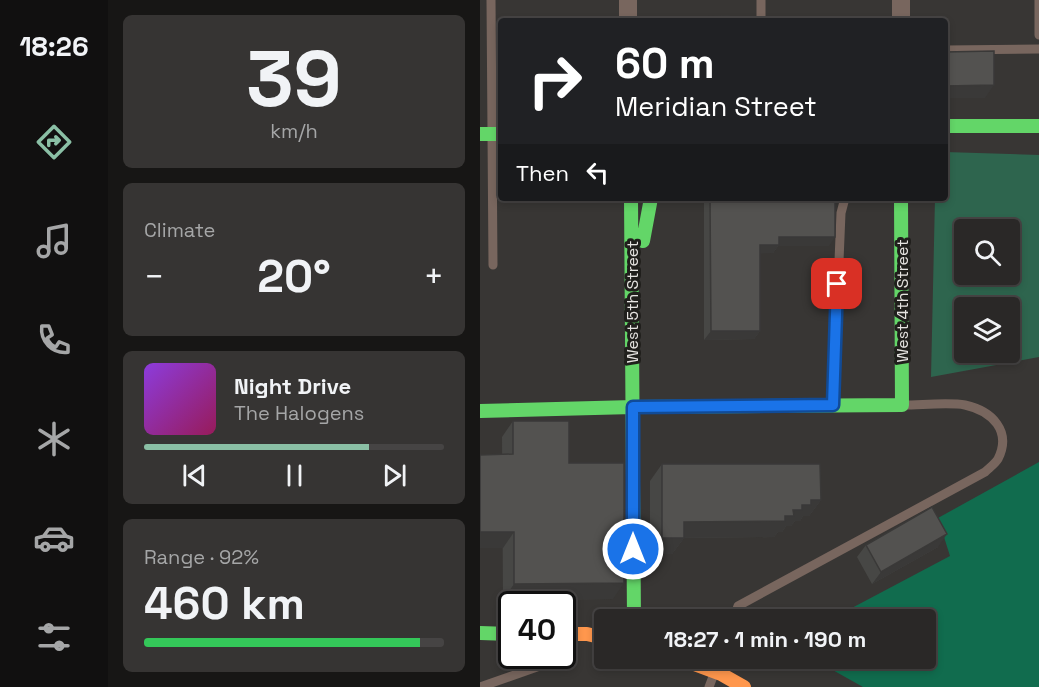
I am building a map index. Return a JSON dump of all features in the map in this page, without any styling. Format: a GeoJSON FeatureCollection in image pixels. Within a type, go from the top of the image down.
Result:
{"type":"FeatureCollection","features":[{"type":"Feature","properties":{"kind":"street"},"geometry":{"type":"LineString","coordinates":[[628,0],[628,18]]}},
{"type":"Feature","properties":{"kind":"street"},"geometry":{"type":"LineString","coordinates":[[901,0],[901,18]]}},
{"type":"Feature","properties":{"kind":"street"},"geometry":{"type":"LineString","coordinates":[[948,126],[1039,126]]}},
{"type":"Feature","properties":{"kind":"street","name":"West 5th Street"},"geometry":{"type":"LineString","coordinates":[[631,201],[634,609]]}},
{"type":"Feature","properties":{"kind":"street"},"geometry":{"type":"LineString","coordinates":[[631,265],[640,255],[650,201]]}},
{"type":"Feature","properties":{"kind":"street","name":"West 4th Street"},"geometry":{"type":"LineString","coordinates":[[901,201],[902,405]]}},
{"type":"Feature","properties":{"kind":"street"},"geometry":{"type":"LineString","coordinates":[[480,411],[633,407],[902,405]]}},
{"type":"Feature","properties":{"kind":"street"},"geometry":{"type":"LineString","coordinates":[[480,633],[498,634]]}},
{"type":"Feature","properties":{"kind":"street"},"geometry":{"type":"LineString","coordinates":[[576,634],[594,636]]}},
{"type":"Feature","properties":{"kind":"street"},"geometry":{"type":"LineString","coordinates":[[719,669],[722,674],[744,687]]}},
{"type":"Feature","properties":{"kind":"lane"},"geometry":{"type":"LineString","coordinates":[[491,0],[496,79],[491,134],[493,265]]}},
{"type":"Feature","properties":{"kind":"lane"},"geometry":{"type":"LineString","coordinates":[[761,0],[761,18]]}},
{"type":"Feature","properties":{"kind":"lane"},"geometry":{"type":"LineString","coordinates":[[1039,0],[1039,35]]}},
{"type":"Feature","properties":{"kind":"lane"},"geometry":{"type":"LineString","coordinates":[[948,50],[1039,49]]}},
{"type":"Feature","properties":{"kind":"lane"},"geometry":{"type":"LineString","coordinates":[[833,405],[843,201]]}},
{"type":"Feature","properties":{"kind":"lane"},"geometry":{"type":"LineString","coordinates":[[737,609],[738,606],[985,472],[997,460],[1004,441],[1000,427],[976,408],[962,404],[902,405]]}},
{"type":"Feature","properties":{"kind":"lane"},"geometry":{"type":"LineString","coordinates":[[480,687],[531,669]]}},
{"type":"Feature","properties":{"kind":"lane"},"geometry":{"type":"LineString","coordinates":[[709,687],[716,669]]}},
{"type":"Feature","properties":{"kind":"green space"},"geometry":{"type":"Polygon","coordinates":[[[948,152],[1039,155],[1039,357],[1020,361],[1020,297],[954,297],[954,363],[1007,363],[931,377],[935,201],[948,201],[948,152]]]}},
{"type":"Feature","properties":{"kind":"green space"},"geometry":{"type":"Polygon","coordinates":[[[1039,462],[1039,687],[863,687],[831,669],[936,669],[936,609],[850,609],[950,556],[938,518],[1039,462]]]}},
{"type":"Feature","properties":{"kind":"building"},"geometry":{"type":"Polygon","coordinates":[[[729,16],[729,18],[698,18],[729,16]]]}},
{"type":"Feature","properties":{"kind":"building"},"geometry":{"type":"Polygon","coordinates":[[[994,51],[994,85],[948,86],[948,52],[994,51]]]}},
{"type":"Feature","properties":{"kind":"building"},"geometry":{"type":"Polygon","coordinates":[[[710,201],[835,201],[835,237],[779,237],[779,245],[760,245],[760,331],[711,331],[710,201]]]}},
{"type":"Feature","properties":{"kind":"building"},"geometry":{"type":"Polygon","coordinates":[[[513,421],[569,421],[569,463],[624,463],[624,583],[514,584],[514,532],[480,532],[480,455],[513,454],[513,421]]]}},
{"type":"Feature","properties":{"kind":"building"},"geometry":{"type":"Polygon","coordinates":[[[662,464],[820,464],[821,500],[811,500],[811,505],[802,505],[802,510],[793,510],[794,516],[785,516],[785,521],[684,522],[684,538],[662,538],[662,464]]]}},
{"type":"Feature","properties":{"kind":"building"},"geometry":{"type":"Polygon","coordinates":[[[932,507],[947,534],[881,572],[866,545],[932,507]]]}},
{"type":"Feature","properties":{"kind":"traffic: fast"},"geometry":{"type":"LineString","coordinates":[[948,126],[1039,126]]}},
{"type":"Feature","properties":{"kind":"traffic: fast"},"geometry":{"type":"LineString","coordinates":[[480,134],[498,134]]}},
{"type":"Feature","properties":{"kind":"traffic: fast"},"geometry":{"type":"LineString","coordinates":[[631,201],[634,609]]}},
{"type":"Feature","properties":{"kind":"traffic: fast"},"geometry":{"type":"LineString","coordinates":[[643,241],[650,201]]}},
{"type":"Feature","properties":{"kind":"traffic: fast"},"geometry":{"type":"LineString","coordinates":[[480,411],[633,407],[902,405],[901,201]]}},
{"type":"Feature","properties":{"kind":"traffic: fast"},"geometry":{"type":"LineString","coordinates":[[480,633],[498,634]]}},
{"type":"Feature","properties":{"kind":"traffic: slow"},"geometry":{"type":"LineString","coordinates":[[576,634],[594,636]]}},
{"type":"Feature","properties":{"kind":"traffic: slow"},"geometry":{"type":"LineString","coordinates":[[708,669],[744,687]]}},
{"type":"Feature","properties":{"kind":"route"},"geometry":{"type":"LineString","coordinates":[[633,549],[633,407],[833,405],[837,284]]}}]}
